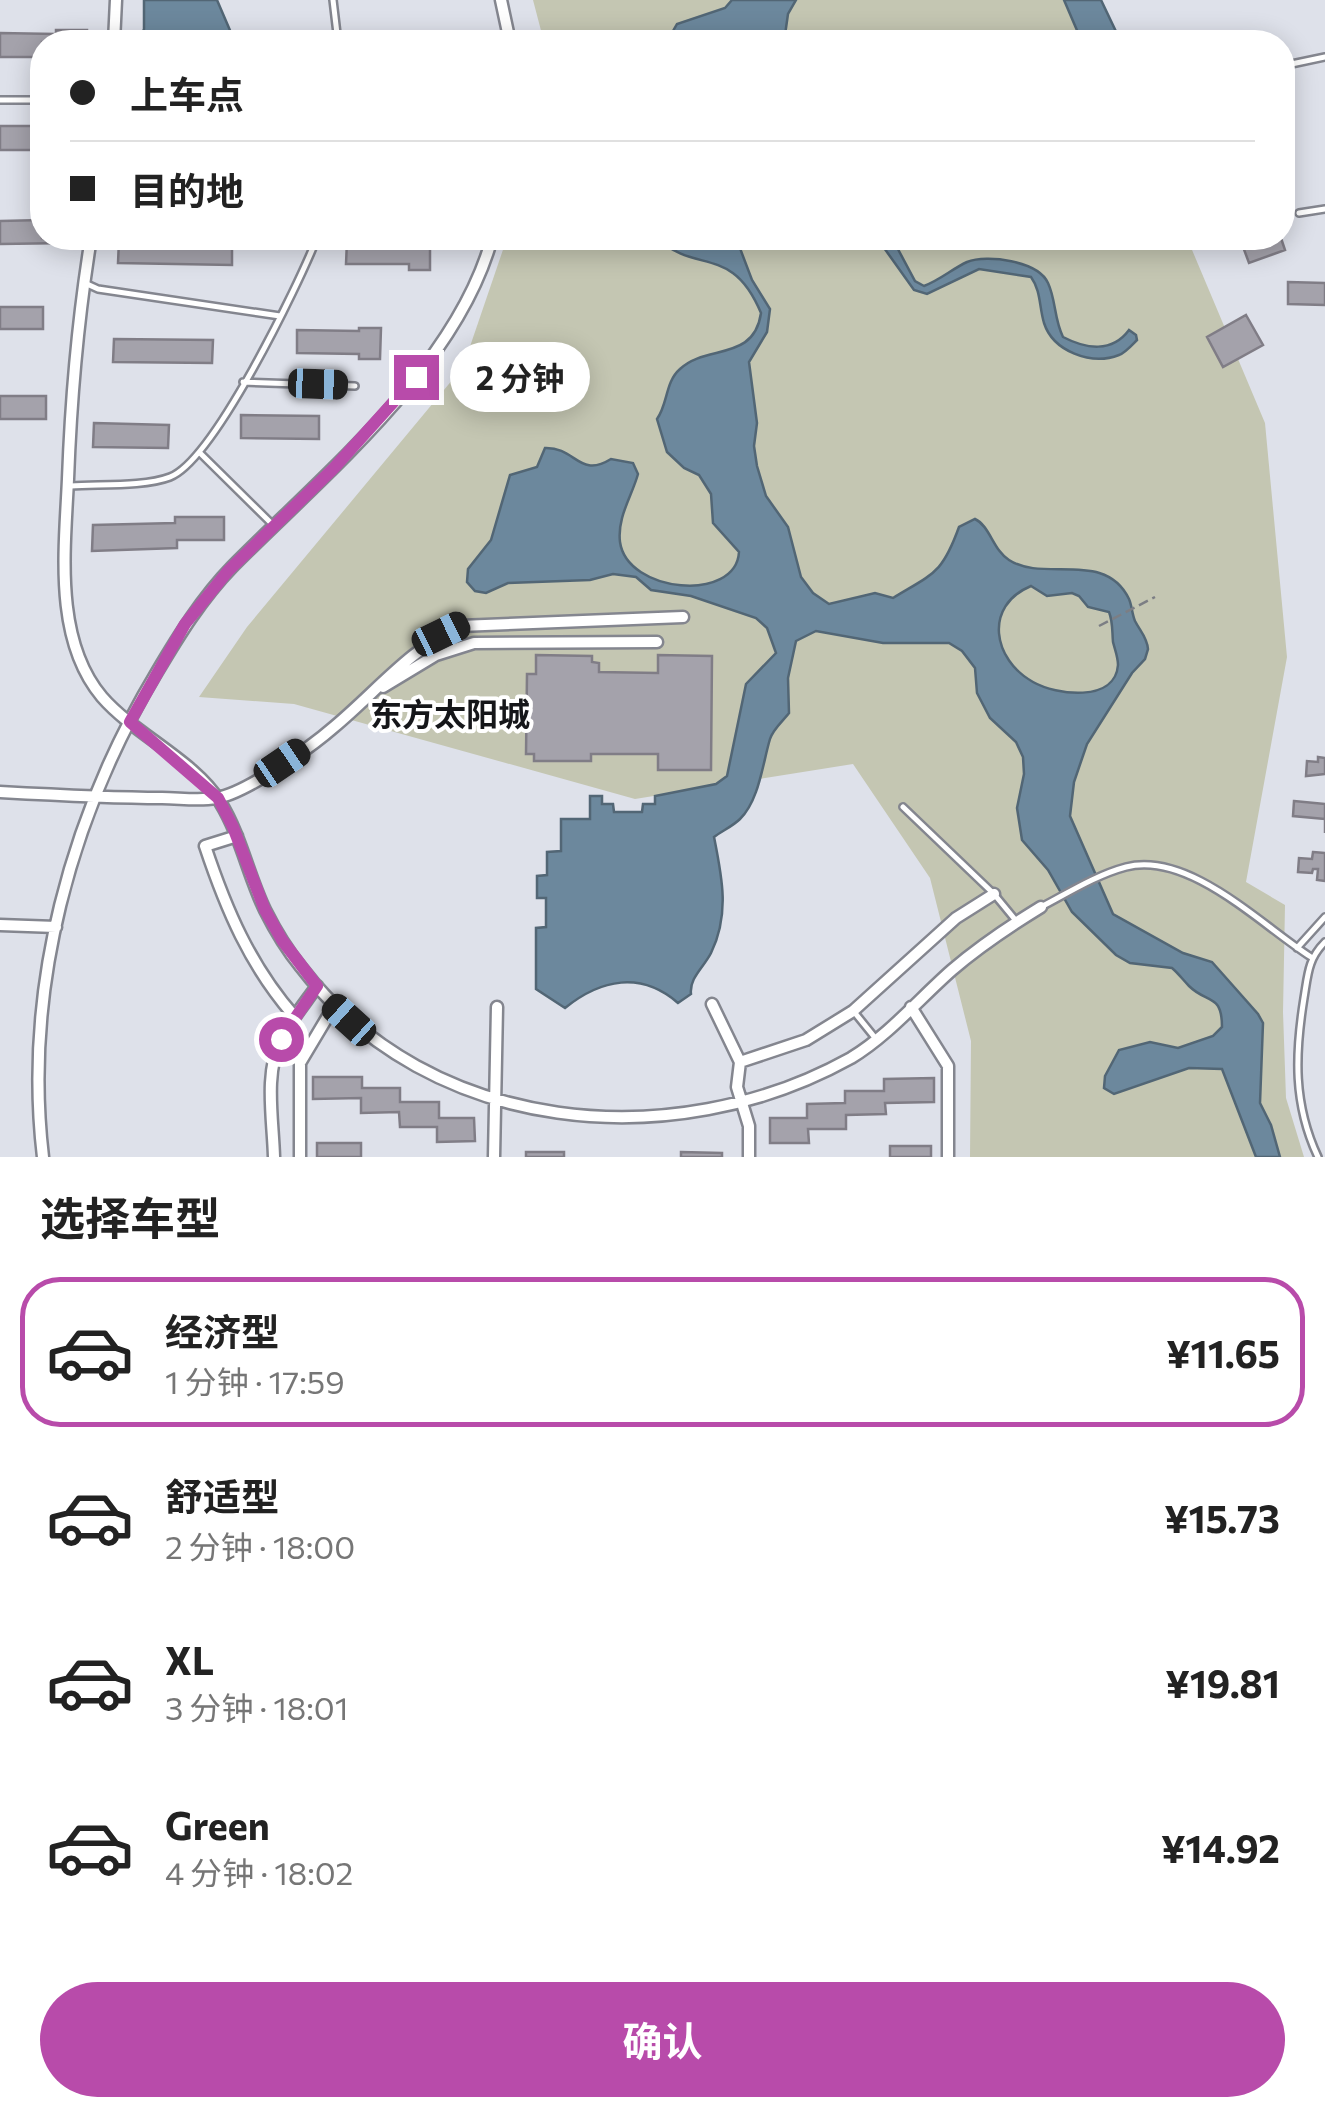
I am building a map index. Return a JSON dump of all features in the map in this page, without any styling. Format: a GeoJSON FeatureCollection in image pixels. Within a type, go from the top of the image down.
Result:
{"type":"FeatureCollection","features":[{"type":"Feature","properties":{"kind":"street"},"geometry":{"type":"LineString","coordinates":[[115,30],[116,0]]}},
{"type":"Feature","properties":{"kind":"street"},"geometry":{"type":"LineString","coordinates":[[501,0],[507,30]]}},
{"type":"Feature","properties":{"kind":"street"},"geometry":{"type":"LineString","coordinates":[[90,250],[72,372],[64,550],[67,601],[86,672],[102,696],[218,798],[265,910],[282,940],[334,1006],[396,1058],[422,1074],[494,1103],[538,1112],[624,1120],[744,1106],[822,1074],[856,1055],[954,968],[1041,908]]}},
{"type":"Feature","properties":{"kind":"street"},"geometry":{"type":"LineString","coordinates":[[42,1157],[38,1047],[56,927],[66,879],[94,798],[130,722],[185,624],[228,571],[334,468],[416,377],[458,315],[489,250]]}},
{"type":"Feature","properties":{"kind":"street"},"geometry":{"type":"LineString","coordinates":[[0,792],[94,798],[218,798],[258,780],[316,740],[378,689],[401,663],[460,626],[683,616]]}},
{"type":"Feature","properties":{"kind":"street"},"geometry":{"type":"LineString","coordinates":[[378,689],[436,655],[474,643],[658,642]]}},
{"type":"Feature","properties":{"kind":"street"},"geometry":{"type":"LineString","coordinates":[[237,836],[205,846],[224,904],[241,939],[295,1017]]}},
{"type":"Feature","properties":{"kind":"street"},"geometry":{"type":"LineString","coordinates":[[740,1062],[806,1040],[853,1010],[956,918],[994,894]]}},
{"type":"Feature","properties":{"kind":"street"},"geometry":{"type":"LineString","coordinates":[[0,926],[56,927]]}},
{"type":"Feature","properties":{"kind":"street"},"geometry":{"type":"LineString","coordinates":[[274,1157],[271,1071],[281,1039],[317,986]]}},
{"type":"Feature","properties":{"kind":"street"},"geometry":{"type":"LineString","coordinates":[[712,1004],[740,1062],[737,1086],[748,1126],[748,1157]]}},
{"type":"Feature","properties":{"kind":"street"},"geometry":{"type":"LineString","coordinates":[[300,1157],[300,1062],[334,1006]]}},
{"type":"Feature","properties":{"kind":"street"},"geometry":{"type":"LineString","coordinates":[[494,1157],[498,1008]]}},
{"type":"Feature","properties":{"kind":"street"},"geometry":{"type":"LineString","coordinates":[[911,1008],[948,1066],[948,1157]]}},
{"type":"Feature","properties":{"kind":"lane"},"geometry":{"type":"LineString","coordinates":[[334,0],[337,30]]}},
{"type":"Feature","properties":{"kind":"lane"},"geometry":{"type":"LineString","coordinates":[[1295,64],[1325,58]]}},
{"type":"Feature","properties":{"kind":"lane"},"geometry":{"type":"LineString","coordinates":[[0,100],[30,100]]}},
{"type":"Feature","properties":{"kind":"lane"},"geometry":{"type":"LineString","coordinates":[[1300,213],[1325,209]]}},
{"type":"Feature","properties":{"kind":"lane"},"geometry":{"type":"LineString","coordinates":[[68,486],[170,477],[186,468],[200,453],[243,382],[311,250]]}},
{"type":"Feature","properties":{"kind":"lane"},"geometry":{"type":"LineString","coordinates":[[84,283],[98,289],[280,316]]}},
{"type":"Feature","properties":{"kind":"lane"},"geometry":{"type":"LineString","coordinates":[[243,382],[355,386]]}},
{"type":"Feature","properties":{"kind":"lane"},"geometry":{"type":"LineString","coordinates":[[200,453],[274,526]]}},
{"type":"Feature","properties":{"kind":"lane"},"geometry":{"type":"LineString","coordinates":[[904,807],[994,894],[1017,922]]}},
{"type":"Feature","properties":{"kind":"lane"},"geometry":{"type":"LineString","coordinates":[[1041,908],[1128,866],[1164,867],[1208,884],[1310,957]]}},
{"type":"Feature","properties":{"kind":"lane"},"geometry":{"type":"LineString","coordinates":[[1297,948],[1325,917]]}},
{"type":"Feature","properties":{"kind":"lane"},"geometry":{"type":"LineString","coordinates":[[1318,1157],[1303,1116],[1296,1064],[1310,957],[1325,942]]}},
{"type":"Feature","properties":{"kind":"lane"},"geometry":{"type":"LineString","coordinates":[[853,1010],[876,1039]]}},
{"type":"Feature","properties":{"kind":"path"},"geometry":{"type":"LineString","coordinates":[[1099,626],[1155,597]]}},
{"type":"Feature","properties":{"kind":"green space"},"geometry":{"type":"Polygon","coordinates":[[[533,0],[1078,0],[1092,30],[541,30],[533,0]]]}},
{"type":"Feature","properties":{"kind":"green space"},"geometry":{"type":"Polygon","coordinates":[[[503,250],[1192,250],[1265,423],[1287,657],[1246,882],[1285,905],[1286,1098],[1304,1157],[970,1157],[971,1041],[930,878],[853,764],[635,799],[294,704],[199,697],[247,627],[463,367],[503,250]]]}},
{"type":"Feature","properties":{"kind":"water"},"geometry":{"type":"Polygon","coordinates":[[[144,0],[217,0],[230,30],[144,30],[144,0]]]}},
{"type":"Feature","properties":{"kind":"water"},"geometry":{"type":"Polygon","coordinates":[[[732,0],[796,0],[788,14],[786,30],[674,30],[677,24],[725,8],[732,0]]]}},
{"type":"Feature","properties":{"kind":"water"},"geometry":{"type":"Polygon","coordinates":[[[1064,0],[1101,0],[1115,30],[1077,30],[1064,0]]]}},
{"type":"Feature","properties":{"kind":"water"},"geometry":{"type":"Polygon","coordinates":[[[674,250],[741,250],[752,280],[770,309],[767,332],[749,362],[757,423],[757,466],[766,496],[788,527],[801,577],[813,593],[829,604],[875,593],[893,598],[935,571],[959,527],[975,519],[1009,560],[1039,569],[1105,575],[1129,599],[1148,649],[1087,744],[1074,782],[1070,816],[1113,914],[1183,953],[1212,962],[1258,1014],[1263,1023],[1260,1103],[1280,1157],[1256,1157],[1222,1069],[1189,1068],[1114,1094],[1104,1088],[1105,1076],[1119,1050],[1150,1042],[1178,1048],[1213,1036],[1222,1027],[1219,1009],[1172,968],[1130,963],[1116,955],[1072,912],[1048,870],[1022,840],[1017,808],[1023,757],[1016,742],[990,718],[977,693],[975,668],[962,651],[949,643],[883,643],[816,631],[796,641],[788,678],[789,713],[771,735],[752,802],[740,819],[714,837],[722,881],[721,924],[711,953],[692,983],[691,994],[678,1003],[650,986],[621,983],[593,990],[565,1008],[536,989],[536,928],[546,927],[546,898],[537,898],[537,876],[547,875],[547,852],[561,851],[561,819],[590,819],[590,796],[602,796],[602,804],[613,804],[614,812],[642,812],[643,804],[655,804],[655,796],[716,784],[727,776],[746,684],[776,653],[767,628],[756,618],[691,596],[651,590],[636,577],[613,574],[590,580],[508,583],[486,593],[475,591],[467,582],[468,569],[491,540],[510,475],[537,467],[545,448],[564,452],[592,466],[611,459],[633,463],[638,474],[623,515],[620,542],[627,559],[641,572],[660,581],[702,585],[720,579],[733,568],[739,552],[713,523],[711,494],[699,475],[684,468],[667,452],[657,419],[680,369],[691,361],[739,346],[757,328],[761,313],[738,277],[674,250]],[[1031,586],[1016,595],[1005,606],[1000,619],[1002,647],[1019,672],[1043,687],[1069,692],[1096,691],[1107,686],[1118,665],[1112,623],[1109,612],[1088,607],[1072,593],[1047,596],[1031,586]]]}},
{"type":"Feature","properties":{"kind":"water"},"geometry":{"type":"Polygon","coordinates":[[[886,250],[898,250],[915,281],[924,286],[976,260],[999,259],[1023,265],[1034,269],[1048,283],[1063,337],[1098,347],[1115,342],[1129,330],[1137,340],[1121,354],[1108,358],[1074,354],[1049,333],[1031,277],[979,269],[927,294],[914,290],[886,250]]]}},
{"type":"Feature","properties":{"kind":"building"},"geometry":{"type":"Polygon","coordinates":[[[0,33],[30,34],[30,57],[0,57],[0,33]]]}},
{"type":"Feature","properties":{"kind":"building"},"geometry":{"type":"Polygon","coordinates":[[[0,126],[30,126],[30,150],[0,150],[0,126]]]}},
{"type":"Feature","properties":{"kind":"building"},"geometry":{"type":"Polygon","coordinates":[[[30,220],[30,244],[0,244],[0,221],[30,220]]]}},
{"type":"Feature","properties":{"kind":"building"},"geometry":{"type":"Polygon","coordinates":[[[119,250],[232,250],[232,265],[118,263],[119,250]]]}},
{"type":"Feature","properties":{"kind":"building"},"geometry":{"type":"Polygon","coordinates":[[[347,250],[430,250],[430,270],[409,270],[409,264],[346,264],[347,250]]]}},
{"type":"Feature","properties":{"kind":"building"},"geometry":{"type":"Polygon","coordinates":[[[1244,250],[1285,250],[1249,263],[1244,250]]]}},
{"type":"Feature","properties":{"kind":"building"},"geometry":{"type":"Polygon","coordinates":[[[1288,282],[1325,283],[1325,305],[1288,304],[1288,282]]]}},
{"type":"Feature","properties":{"kind":"building"},"geometry":{"type":"Polygon","coordinates":[[[0,307],[43,307],[43,329],[0,329],[0,307]]]}},
{"type":"Feature","properties":{"kind":"building"},"geometry":{"type":"Polygon","coordinates":[[[1246,315],[1263,345],[1223,367],[1207,337],[1246,315]]]}},
{"type":"Feature","properties":{"kind":"building"},"geometry":{"type":"Polygon","coordinates":[[[381,328],[380,359],[359,359],[359,354],[297,353],[297,330],[381,328]]]}},
{"type":"Feature","properties":{"kind":"building"},"geometry":{"type":"Polygon","coordinates":[[[114,339],[213,340],[212,363],[113,362],[114,339]]]}},
{"type":"Feature","properties":{"kind":"building"},"geometry":{"type":"Polygon","coordinates":[[[0,396],[46,396],[46,419],[0,419],[0,396]]]}},
{"type":"Feature","properties":{"kind":"building"},"geometry":{"type":"Polygon","coordinates":[[[241,415],[319,416],[319,439],[241,438],[241,415]]]}},
{"type":"Feature","properties":{"kind":"building"},"geometry":{"type":"Polygon","coordinates":[[[94,423],[169,425],[168,448],[93,447],[94,423]]]}},
{"type":"Feature","properties":{"kind":"building"},"geometry":{"type":"Polygon","coordinates":[[[175,517],[224,517],[224,540],[177,540],[177,548],[92,551],[93,525],[175,523],[175,517]]]}},
{"type":"Feature","properties":{"kind":"building"},"geometry":{"type":"Polygon","coordinates":[[[536,655],[592,656],[592,662],[599,663],[599,672],[658,673],[658,655],[712,656],[711,770],[658,770],[658,754],[591,754],[591,761],[534,761],[534,754],[526,754],[527,674],[536,674],[536,655]]]}},
{"type":"Feature","properties":{"kind":"building"},"geometry":{"type":"Polygon","coordinates":[[[1318,757],[1325,758],[1325,774],[1306,776],[1307,761],[1318,762],[1318,757]]]}},
{"type":"Feature","properties":{"kind":"building"},"geometry":{"type":"Polygon","coordinates":[[[1294,801],[1325,804],[1325,819],[1293,816],[1294,801]]]}},
{"type":"Feature","properties":{"kind":"building"},"geometry":{"type":"Polygon","coordinates":[[[1313,852],[1325,853],[1325,881],[1317,880],[1318,869],[1312,873],[1298,872],[1299,858],[1312,859],[1313,852]]]}},
{"type":"Feature","properties":{"kind":"building"},"geometry":{"type":"Polygon","coordinates":[[[313,1077],[362,1077],[362,1088],[400,1088],[400,1102],[439,1102],[439,1118],[474,1118],[475,1141],[437,1142],[437,1127],[400,1127],[399,1112],[361,1113],[361,1098],[313,1099],[313,1077]]]}},
{"type":"Feature","properties":{"kind":"building"},"geometry":{"type":"Polygon","coordinates":[[[934,1078],[934,1102],[885,1103],[886,1114],[846,1115],[846,1129],[808,1129],[809,1143],[770,1143],[770,1118],[807,1118],[807,1104],[845,1103],[845,1091],[884,1091],[884,1079],[934,1078]]]}},
{"type":"Feature","properties":{"kind":"building"},"geometry":{"type":"Polygon","coordinates":[[[317,1143],[361,1143],[361,1157],[317,1157],[317,1143]]]}},
{"type":"Feature","properties":{"kind":"building"},"geometry":{"type":"Polygon","coordinates":[[[890,1146],[931,1146],[931,1157],[890,1157],[890,1146]]]}},
{"type":"Feature","properties":{"kind":"building"},"geometry":{"type":"Polygon","coordinates":[[[526,1152],[564,1152],[564,1157],[526,1157],[526,1152]]]}},
{"type":"Feature","properties":{"kind":"building"},"geometry":{"type":"Polygon","coordinates":[[[681,1152],[722,1153],[722,1157],[681,1157],[681,1152]]]}},
{"type":"Feature","properties":{"kind":"district","name":"东方太阳城"},"geometry":{"type":"Point","coordinates":[450,713]}},
{"type":"Feature","properties":{"kind":"route"},"geometry":{"type":"LineString","coordinates":[[281,1039],[317,986],[265,910],[218,798],[130,722],[185,624],[228,571],[334,468],[416,377]]}}]}
